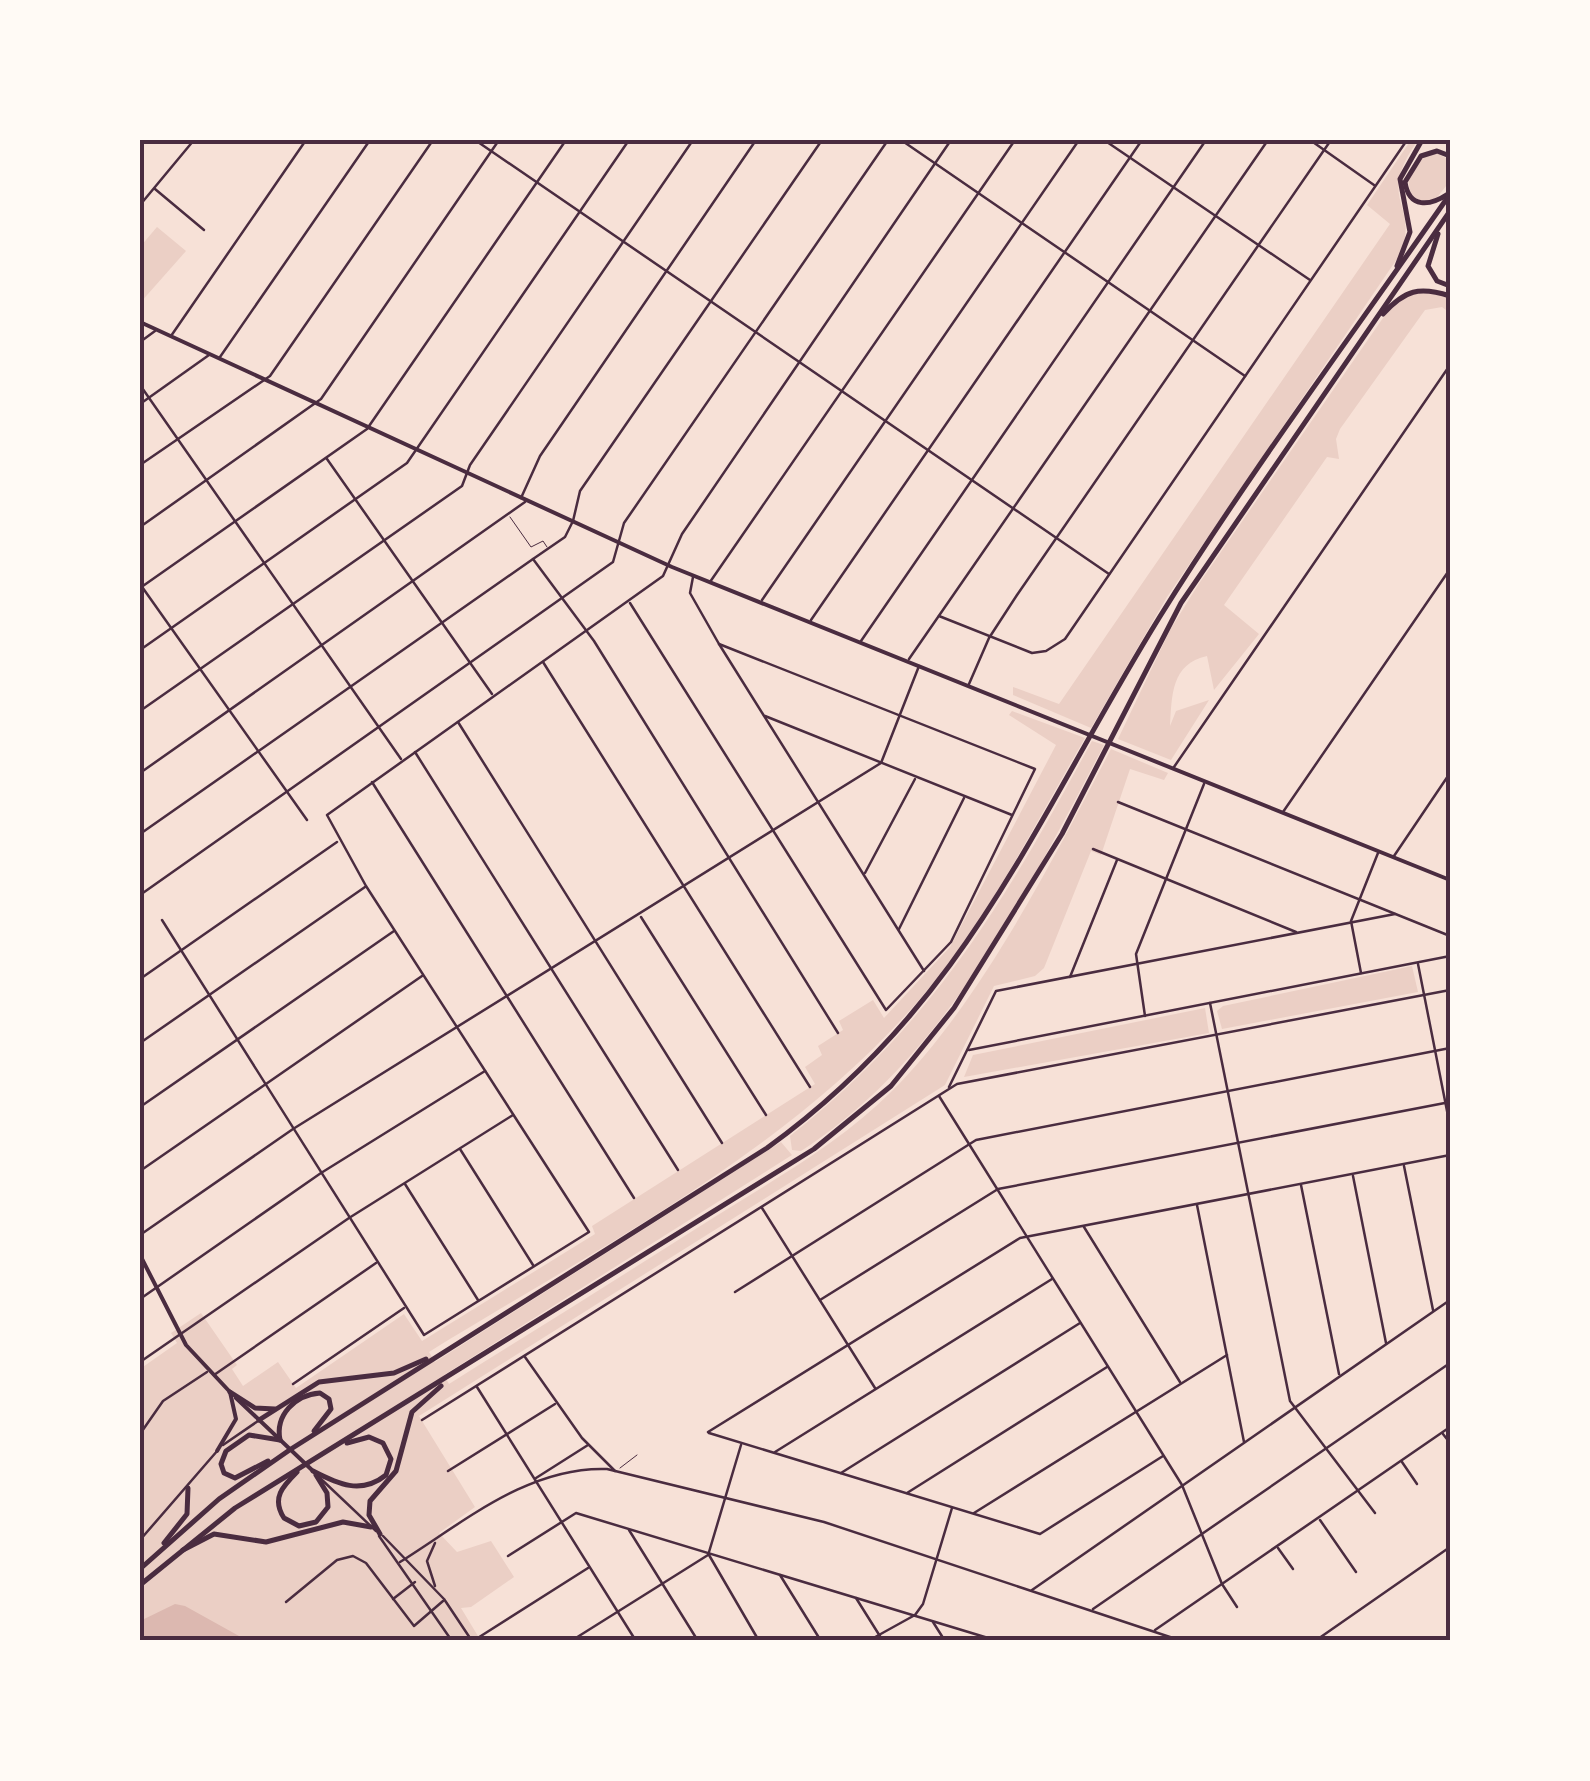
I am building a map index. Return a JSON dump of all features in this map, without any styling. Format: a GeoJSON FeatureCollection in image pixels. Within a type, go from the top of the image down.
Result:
{"type":"FeatureCollection","features":[{"type":"Feature","properties":{"kind":"highway"},"geometry":{"type":"LineString","coordinates":[[1388,284],[1410,232],[1399,182],[1422,140]]}},
{"type":"Feature","properties":{"kind":"highway"},"geometry":{"type":"LineString","coordinates":[[1450,156],[1438,150],[1421,156],[1410,169],[1406,185],[1413,200],[1424,204],[1450,193]]}},
{"type":"Feature","properties":{"kind":"highway"},"geometry":{"type":"LineString","coordinates":[[152,1557],[219,1499],[312,1434],[778,1140],[856,1076],[908,1022],[988,915],[1166,608],[1450,193]]}},
{"type":"Feature","properties":{"kind":"highway"},"geometry":{"type":"LineString","coordinates":[[140,1584],[218,1519],[824,1142],[908,1068],[954,1008],[1036,878],[1181,603],[1450,211]]}},
{"type":"Feature","properties":{"kind":"highway"},"geometry":{"type":"LineString","coordinates":[[1443,221],[1427,264],[1434,279],[1450,286]]}},
{"type":"Feature","properties":{"kind":"highway"},"geometry":{"type":"LineString","coordinates":[[1370,328],[1407,292],[1424,289],[1450,296]]}},
{"type":"Feature","properties":{"kind":"highway"},"geometry":{"type":"LineString","coordinates":[[259,1420],[319,1382],[394,1373],[443,1352]]}},
{"type":"Feature","properties":{"kind":"highway"},"geometry":{"type":"LineString","coordinates":[[380,1534],[369,1515],[369,1504],[396,1471],[409,1418],[456,1373]]}},
{"type":"Feature","properties":{"kind":"highway"},"geometry":{"type":"LineString","coordinates":[[230,1392],[259,1410],[278,1409]]}},
{"type":"Feature","properties":{"kind":"highway"},"geometry":{"type":"LineString","coordinates":[[280,1456],[238,1478],[226,1474],[220,1464],[226,1451],[248,1435],[280,1440],[281,1415],[308,1395],[320,1392],[330,1399],[332,1409],[312,1434]]}},
{"type":"Feature","properties":{"kind":"highway"},"geometry":{"type":"LineString","coordinates":[[312,1471],[336,1484],[358,1487],[377,1482],[388,1472],[390,1453],[378,1439],[366,1437],[339,1446]]}},
{"type":"Feature","properties":{"kind":"highway"},"geometry":{"type":"LineString","coordinates":[[303,1467],[278,1496],[282,1516],[296,1525],[316,1522],[328,1508],[327,1493],[312,1471]]}},
{"type":"Feature","properties":{"kind":"highway"},"geometry":{"type":"LineString","coordinates":[[140,1569],[186,1518],[188,1488]]}},
{"type":"Feature","properties":{"kind":"highway"},"geometry":{"type":"LineString","coordinates":[[164,1562],[210,1534],[266,1542],[343,1522],[372,1527]]}},
{"type":"Feature","properties":{"kind":"main road"},"geometry":{"type":"LineString","coordinates":[[140,322],[694,576],[1450,880]]}},
{"type":"Feature","properties":{"kind":"main road"},"geometry":{"type":"LineString","coordinates":[[140,1255],[180,1334],[210,1373],[312,1471]]}},
{"type":"Feature","properties":{"kind":"main road"},"geometry":{"type":"LineString","coordinates":[[217,1451],[236,1418],[230,1392]]}},
{"type":"Feature","properties":{"kind":"street"},"geometry":{"type":"LineString","coordinates":[[140,205],[194,140]]}},
{"type":"Feature","properties":{"kind":"street"},"geometry":{"type":"LineString","coordinates":[[171,336],[306,140]]}},
{"type":"Feature","properties":{"kind":"street"},"geometry":{"type":"LineString","coordinates":[[219,359],[370,140]]}},
{"type":"Feature","properties":{"kind":"street"},"geometry":{"type":"LineString","coordinates":[[140,465],[263,381],[433,140]]}},
{"type":"Feature","properties":{"kind":"street"},"geometry":{"type":"LineString","coordinates":[[475,140],[1109,574]]}},
{"type":"Feature","properties":{"kind":"street"},"geometry":{"type":"LineString","coordinates":[[140,527],[315,404],[499,140]]}},
{"type":"Feature","properties":{"kind":"street"},"geometry":{"type":"LineString","coordinates":[[307,820],[141,586],[367,429],[566,140]]}},
{"type":"Feature","properties":{"kind":"street"},"geometry":{"type":"LineString","coordinates":[[140,650],[355,500],[417,451],[629,140]]}},
{"type":"Feature","properties":{"kind":"street"},"geometry":{"type":"LineString","coordinates":[[140,711],[462,486],[470,466],[693,140]]}},
{"type":"Feature","properties":{"kind":"street"},"geometry":{"type":"LineString","coordinates":[[140,772],[524,500],[540,456],[756,140]]}},
{"type":"Feature","properties":{"kind":"street"},"geometry":{"type":"LineString","coordinates":[[140,834],[565,536],[580,491],[822,140]]}},
{"type":"Feature","properties":{"kind":"street"},"geometry":{"type":"LineString","coordinates":[[140,895],[613,562],[624,523],[888,140]]}},
{"type":"Feature","properties":{"kind":"street"},"geometry":{"type":"LineString","coordinates":[[901,140],[1246,376]]}},
{"type":"Feature","properties":{"kind":"street"},"geometry":{"type":"LineString","coordinates":[[162,920],[424,1335],[588,1232],[366,886],[327,815],[663,576],[682,534],[951,140]]}},
{"type":"Feature","properties":{"kind":"street"},"geometry":{"type":"LineString","coordinates":[[710,582],[1015,140]]}},
{"type":"Feature","properties":{"kind":"street"},"geometry":{"type":"LineString","coordinates":[[760,602],[1079,140]]}},
{"type":"Feature","properties":{"kind":"street"},"geometry":{"type":"LineString","coordinates":[[1104,140],[1310,281]]}},
{"type":"Feature","properties":{"kind":"street"},"geometry":{"type":"LineString","coordinates":[[810,622],[1142,140]]}},
{"type":"Feature","properties":{"kind":"street"},"geometry":{"type":"LineString","coordinates":[[860,642],[1206,140]]}},
{"type":"Feature","properties":{"kind":"street"},"geometry":{"type":"LineString","coordinates":[[908,660],[1268,140]]}},
{"type":"Feature","properties":{"kind":"street"},"geometry":{"type":"LineString","coordinates":[[1310,140],[1376,186]]}},
{"type":"Feature","properties":{"kind":"street"},"geometry":{"type":"LineString","coordinates":[[968,686],[989,638],[1331,140]]}},
{"type":"Feature","properties":{"kind":"street"},"geometry":{"type":"LineString","coordinates":[[939,616],[1032,653],[1053,648],[1065,639],[1408,140]]}},
{"type":"Feature","properties":{"kind":"street"},"geometry":{"type":"LineString","coordinates":[[154,188],[204,230]]}},
{"type":"Feature","properties":{"kind":"street"},"geometry":{"type":"LineString","coordinates":[[140,342],[157,330]]}},
{"type":"Feature","properties":{"kind":"street"},"geometry":{"type":"LineString","coordinates":[[140,404],[210,354]]}},
{"type":"Feature","properties":{"kind":"street"},"geometry":{"type":"LineString","coordinates":[[1173,768],[1450,365]]}},
{"type":"Feature","properties":{"kind":"street"},"geometry":{"type":"LineString","coordinates":[[140,385],[402,760]]}},
{"type":"Feature","properties":{"kind":"street"},"geometry":{"type":"LineString","coordinates":[[326,458],[493,695]]}},
{"type":"Feature","properties":{"kind":"street"},"geometry":{"type":"LineString","coordinates":[[533,560],[586,631],[838,1033]]}},
{"type":"Feature","properties":{"kind":"street"},"geometry":{"type":"LineString","coordinates":[[1282,813],[1450,570]]}},
{"type":"Feature","properties":{"kind":"street"},"geometry":{"type":"LineString","coordinates":[[694,576],[690,592],[718,644],[924,971]]}},
{"type":"Feature","properties":{"kind":"street"},"geometry":{"type":"LineString","coordinates":[[629,601],[886,1010],[952,942],[1035,768],[718,644]]}},
{"type":"Feature","properties":{"kind":"street"},"geometry":{"type":"LineString","coordinates":[[542,661],[810,1087]]}},
{"type":"Feature","properties":{"kind":"street"},"geometry":{"type":"LineString","coordinates":[[140,1235],[293,1129],[553,971],[881,763],[920,665]]}},
{"type":"Feature","properties":{"kind":"street"},"geometry":{"type":"LineString","coordinates":[[763,716],[1012,816]]}},
{"type":"Feature","properties":{"kind":"street"},"geometry":{"type":"LineString","coordinates":[[457,720],[722,1143]]}},
{"type":"Feature","properties":{"kind":"street"},"geometry":{"type":"LineString","coordinates":[[414,750],[678,1170]]}},
{"type":"Feature","properties":{"kind":"street"},"geometry":{"type":"LineString","coordinates":[[1393,857],[1450,773]]}},
{"type":"Feature","properties":{"kind":"street"},"geometry":{"type":"LineString","coordinates":[[863,876],[916,777]]}},
{"type":"Feature","properties":{"kind":"street"},"geometry":{"type":"LineString","coordinates":[[372,781],[634,1198]]}},
{"type":"Feature","properties":{"kind":"street"},"geometry":{"type":"LineString","coordinates":[[1145,1016],[1135,964],[1205,783]]}},
{"type":"Feature","properties":{"kind":"street"},"geometry":{"type":"LineString","coordinates":[[898,931],[965,796]]}},
{"type":"Feature","properties":{"kind":"street"},"geometry":{"type":"LineString","coordinates":[[1118,802],[1450,936]]}},
{"type":"Feature","properties":{"kind":"street"},"geometry":{"type":"LineString","coordinates":[[140,979],[338,841]]}},
{"type":"Feature","properties":{"kind":"street"},"geometry":{"type":"LineString","coordinates":[[1093,848],[1297,932]]}},
{"type":"Feature","properties":{"kind":"street"},"geometry":{"type":"LineString","coordinates":[[1361,974],[1351,922],[1378,852]]}},
{"type":"Feature","properties":{"kind":"street"},"geometry":{"type":"LineString","coordinates":[[1070,977],[1118,858]]}},
{"type":"Feature","properties":{"kind":"street"},"geometry":{"type":"LineString","coordinates":[[140,1044],[366,886]]}},
{"type":"Feature","properties":{"kind":"street"},"geometry":{"type":"LineString","coordinates":[[948,1090],[996,991],[1395,914]]}},
{"type":"Feature","properties":{"kind":"street"},"geometry":{"type":"LineString","coordinates":[[641,916],[766,1115]]}},
{"type":"Feature","properties":{"kind":"street"},"geometry":{"type":"LineString","coordinates":[[140,1107],[395,930]]}},
{"type":"Feature","properties":{"kind":"street"},"geometry":{"type":"LineString","coordinates":[[967,1050],[1450,956]]}},
{"type":"Feature","properties":{"kind":"street"},"geometry":{"type":"LineString","coordinates":[[1417,962],[1450,1126]]}},
{"type":"Feature","properties":{"kind":"street"},"geometry":{"type":"LineString","coordinates":[[140,1171],[423,975]]}},
{"type":"Feature","properties":{"kind":"street"},"geometry":{"type":"LineString","coordinates":[[422,1420],[948,1090],[1450,990]]}},
{"type":"Feature","properties":{"kind":"street"},"geometry":{"type":"LineString","coordinates":[[1210,1003],[1293,1408],[1375,1513]]}},
{"type":"Feature","properties":{"kind":"street"},"geometry":{"type":"LineString","coordinates":[[735,1292],[970,1143],[1450,1048]]}},
{"type":"Feature","properties":{"kind":"street"},"geometry":{"type":"LineString","coordinates":[[140,1298],[321,1173],[486,1070]]}},
{"type":"Feature","properties":{"kind":"street"},"geometry":{"type":"LineString","coordinates":[[940,1096],[1182,1485],[1222,1584],[1237,1607]]}},
{"type":"Feature","properties":{"kind":"street"},"geometry":{"type":"LineString","coordinates":[[820,1300],[998,1189],[1448,1102]]}},
{"type":"Feature","properties":{"kind":"street"},"geometry":{"type":"LineString","coordinates":[[140,1362],[349,1218],[514,1114]]}},
{"type":"Feature","properties":{"kind":"street"},"geometry":{"type":"LineString","coordinates":[[459,1148],[534,1266]]}},
{"type":"Feature","properties":{"kind":"street"},"geometry":{"type":"LineString","coordinates":[[1164,1456],[1040,1534],[708,1432],[1026,1236],[1450,1156]]}},
{"type":"Feature","properties":{"kind":"street"},"geometry":{"type":"LineString","coordinates":[[1404,1164],[1433,1312]]}},
{"type":"Feature","properties":{"kind":"street"},"geometry":{"type":"LineString","coordinates":[[1352,1174],[1386,1343]]}},
{"type":"Feature","properties":{"kind":"street"},"geometry":{"type":"LineString","coordinates":[[404,1183],[479,1301]]}},
{"type":"Feature","properties":{"kind":"street"},"geometry":{"type":"LineString","coordinates":[[1301,1184],[1339,1377]]}},
{"type":"Feature","properties":{"kind":"street"},"geometry":{"type":"LineString","coordinates":[[1197,1204],[1244,1442]]}},
{"type":"Feature","properties":{"kind":"street"},"geometry":{"type":"LineString","coordinates":[[761,1207],[876,1389]]}},
{"type":"Feature","properties":{"kind":"street"},"geometry":{"type":"LineString","coordinates":[[1084,1226],[1181,1384]]}},
{"type":"Feature","properties":{"kind":"street"},"geometry":{"type":"LineString","coordinates":[[140,1434],[163,1401],[378,1262]]}},
{"type":"Feature","properties":{"kind":"street"},"geometry":{"type":"LineString","coordinates":[[774,1452],[1053,1278]]}},
{"type":"Feature","properties":{"kind":"street"},"geometry":{"type":"LineString","coordinates":[[1032,1590],[1450,1300]]}},
{"type":"Feature","properties":{"kind":"street"},"geometry":{"type":"LineString","coordinates":[[292,1384],[405,1307]]}},
{"type":"Feature","properties":{"kind":"street"},"geometry":{"type":"LineString","coordinates":[[842,1473],[1081,1323]]}},
{"type":"Feature","properties":{"kind":"street"},"geometry":{"type":"LineString","coordinates":[[974,1513],[1227,1355]]}},
{"type":"Feature","properties":{"kind":"street"},"geometry":{"type":"LineString","coordinates":[[524,1356],[589,1444],[617,1471]]}},
{"type":"Feature","properties":{"kind":"street"},"geometry":{"type":"LineString","coordinates":[[1092,1610],[1450,1363]]}},
{"type":"Feature","properties":{"kind":"street"},"geometry":{"type":"LineString","coordinates":[[907,1492],[1108,1366]]}},
{"type":"Feature","properties":{"kind":"street"},"geometry":{"type":"LineString","coordinates":[[476,1386],[636,1641]]}},
{"type":"Feature","properties":{"kind":"street"},"geometry":{"type":"LineString","coordinates":[[448,1471],[556,1403]]}},
{"type":"Feature","properties":{"kind":"street"},"geometry":{"type":"LineString","coordinates":[[140,1540],[217,1451],[259,1420]]}},
{"type":"Feature","properties":{"kind":"street"},"geometry":{"type":"LineString","coordinates":[[1154,1631],[1450,1427]]}},
{"type":"Feature","properties":{"kind":"street"},"geometry":{"type":"LineString","coordinates":[[1442,1432],[1450,1443]]}},
{"type":"Feature","properties":{"kind":"street"},"geometry":{"type":"LineString","coordinates":[[571,1641],[709,1554],[741,1442]]}},
{"type":"Feature","properties":{"kind":"street"},"geometry":{"type":"LineString","coordinates":[[400,1562],[589,1444]]}},
{"type":"Feature","properties":{"kind":"street"},"geometry":{"type":"LineString","coordinates":[[1402,1461],[1417,1484]]}},
{"type":"Feature","properties":{"kind":"street"},"geometry":{"type":"LineString","coordinates":[[535,1479],[570,1470],[617,1471],[798,1514],[937,1556],[1182,1641]]}},
{"type":"Feature","properties":{"kind":"street"},"geometry":{"type":"LineString","coordinates":[[312,1471],[406,1558],[444,1599],[473,1641],[590,1567]]}},
{"type":"Feature","properties":{"kind":"street"},"geometry":{"type":"LineString","coordinates":[[868,1641],[915,1615],[953,1506]]}},
{"type":"Feature","properties":{"kind":"street"},"geometry":{"type":"LineString","coordinates":[[508,1556],[576,1513],[998,1641]]}},
{"type":"Feature","properties":{"kind":"street"},"geometry":{"type":"LineString","coordinates":[[1318,1518],[1356,1572]]}},
{"type":"Feature","properties":{"kind":"street"},"geometry":{"type":"LineString","coordinates":[[372,1527],[415,1582],[452,1641]]}},
{"type":"Feature","properties":{"kind":"street"},"geometry":{"type":"LineString","coordinates":[[628,1528],[698,1641]]}},
{"type":"Feature","properties":{"kind":"street"},"geometry":{"type":"LineString","coordinates":[[438,1539],[427,1561],[438,1592]]}},
{"type":"Feature","properties":{"kind":"street"},"geometry":{"type":"LineString","coordinates":[[1277,1547],[1293,1569]]}},
{"type":"Feature","properties":{"kind":"street"},"geometry":{"type":"LineString","coordinates":[[1315,1641],[1450,1547]]}},
{"type":"Feature","properties":{"kind":"street"},"geometry":{"type":"LineString","coordinates":[[709,1554],[759,1641]]}},
{"type":"Feature","properties":{"kind":"street"},"geometry":{"type":"LineString","coordinates":[[286,1602],[337,1560],[352,1556],[366,1562],[414,1626],[444,1599]]}},
{"type":"Feature","properties":{"kind":"street"},"geometry":{"type":"LineString","coordinates":[[779,1574],[821,1641]]}},
{"type":"Feature","properties":{"kind":"street"},"geometry":{"type":"LineString","coordinates":[[393,1598],[422,1576]]}},
{"type":"Feature","properties":{"kind":"street"},"geometry":{"type":"LineString","coordinates":[[855,1597],[883,1641]]}},
{"type":"Feature","properties":{"kind":"street"},"geometry":{"type":"LineString","coordinates":[[932,1621],[945,1641]]}},
{"type":"Feature","properties":{"kind":"street"},"geometry":{"type":"LineString","coordinates":[[1442,1641],[1450,1636]]}},
{"type":"Feature","properties":{"kind":"lane"},"geometry":{"type":"LineString","coordinates":[[508,514],[531,548],[542,540],[548,548]]}},
{"type":"Feature","properties":{"kind":"lane"},"geometry":{"type":"LineString","coordinates":[[617,1471],[637,1455]]}},
{"type":"Feature","properties":{"kind":"shaded area"},"geometry":{"type":"Polygon","coordinates":[[[1411,140],[1418,140],[1406,161],[1398,189],[1405,222],[1401,253],[1167,597],[1091,728],[1013,695],[1013,687],[1059,704],[1390,224],[1367,205],[1411,140]]]}},
{"type":"Feature","properties":{"kind":"shaded area"},"geometry":{"type":"Polygon","coordinates":[[[1434,152],[1450,160],[1450,181],[1435,200],[1419,201],[1411,195],[1408,179],[1422,158],[1434,152]]]}},
{"type":"Feature","properties":{"kind":"shaded area"},"geometry":{"type":"Polygon","coordinates":[[[157,227],[186,251],[140,303],[140,247],[157,227]]]}},
{"type":"Feature","properties":{"kind":"shaded area"},"geometry":{"type":"Polygon","coordinates":[[[1428,291],[1450,298],[1450,313],[1442,307],[1425,310],[1340,429],[1336,439],[1339,459],[1327,457],[1224,605],[1259,634],[1214,690],[1207,656],[1195,660],[1180,673],[1173,692],[1170,726],[1176,711],[1209,700],[1171,760],[1118,739],[1170,630],[1198,585],[1392,305],[1408,294],[1428,291]]]}},
{"type":"Feature","properties":{"kind":"shaded area"},"geometry":{"type":"Polygon","coordinates":[[[1012,711],[1085,738],[993,898],[929,988],[877,1045],[759,1145],[629,1232],[429,1352],[435,1362],[781,1142],[792,1155],[444,1375],[449,1384],[851,1127],[924,1056],[985,973],[1014,928],[1111,749],[1168,773],[1164,780],[1130,769],[1101,855],[1091,851],[1044,968],[1035,976],[994,986],[945,1085],[419,1416],[475,1507],[439,1533],[457,1552],[491,1541],[514,1577],[471,1607],[461,1608],[481,1641],[140,1641],[140,1369],[177,1343],[171,1333],[201,1313],[237,1365],[232,1369],[243,1386],[278,1362],[296,1388],[404,1314],[422,1341],[595,1234],[592,1226],[815,1084],[805,1067],[822,1055],[818,1046],[843,1030],[839,1021],[873,1000],[884,1018],[950,947],[1056,745],[1009,715],[1012,711]]]}},
{"type":"Feature","properties":{"kind":"shaded area"},"geometry":{"type":"Polygon","coordinates":[[[1092,741],[1104,745],[1044,858],[977,969],[940,1021],[852,1113],[801,1151],[792,1150],[790,1136],[887,1048],[964,954],[998,904],[1092,741]]]}},
{"type":"Feature","properties":{"kind":"shaded area"},"geometry":{"type":"Polygon","coordinates":[[[1412,966],[1418,992],[1222,1029],[1217,1011],[1223,1006],[1412,966]]]}},
{"type":"Feature","properties":{"kind":"shaded area"},"geometry":{"type":"Polygon","coordinates":[[[1205,1008],[1209,1033],[964,1077],[973,1055],[1205,1008]]]}},
{"type":"Feature","properties":{"kind":"shaded area"},"geometry":{"type":"Polygon","coordinates":[[[175,1604],[248,1641],[140,1641],[140,1621],[175,1604]]]}}]}
